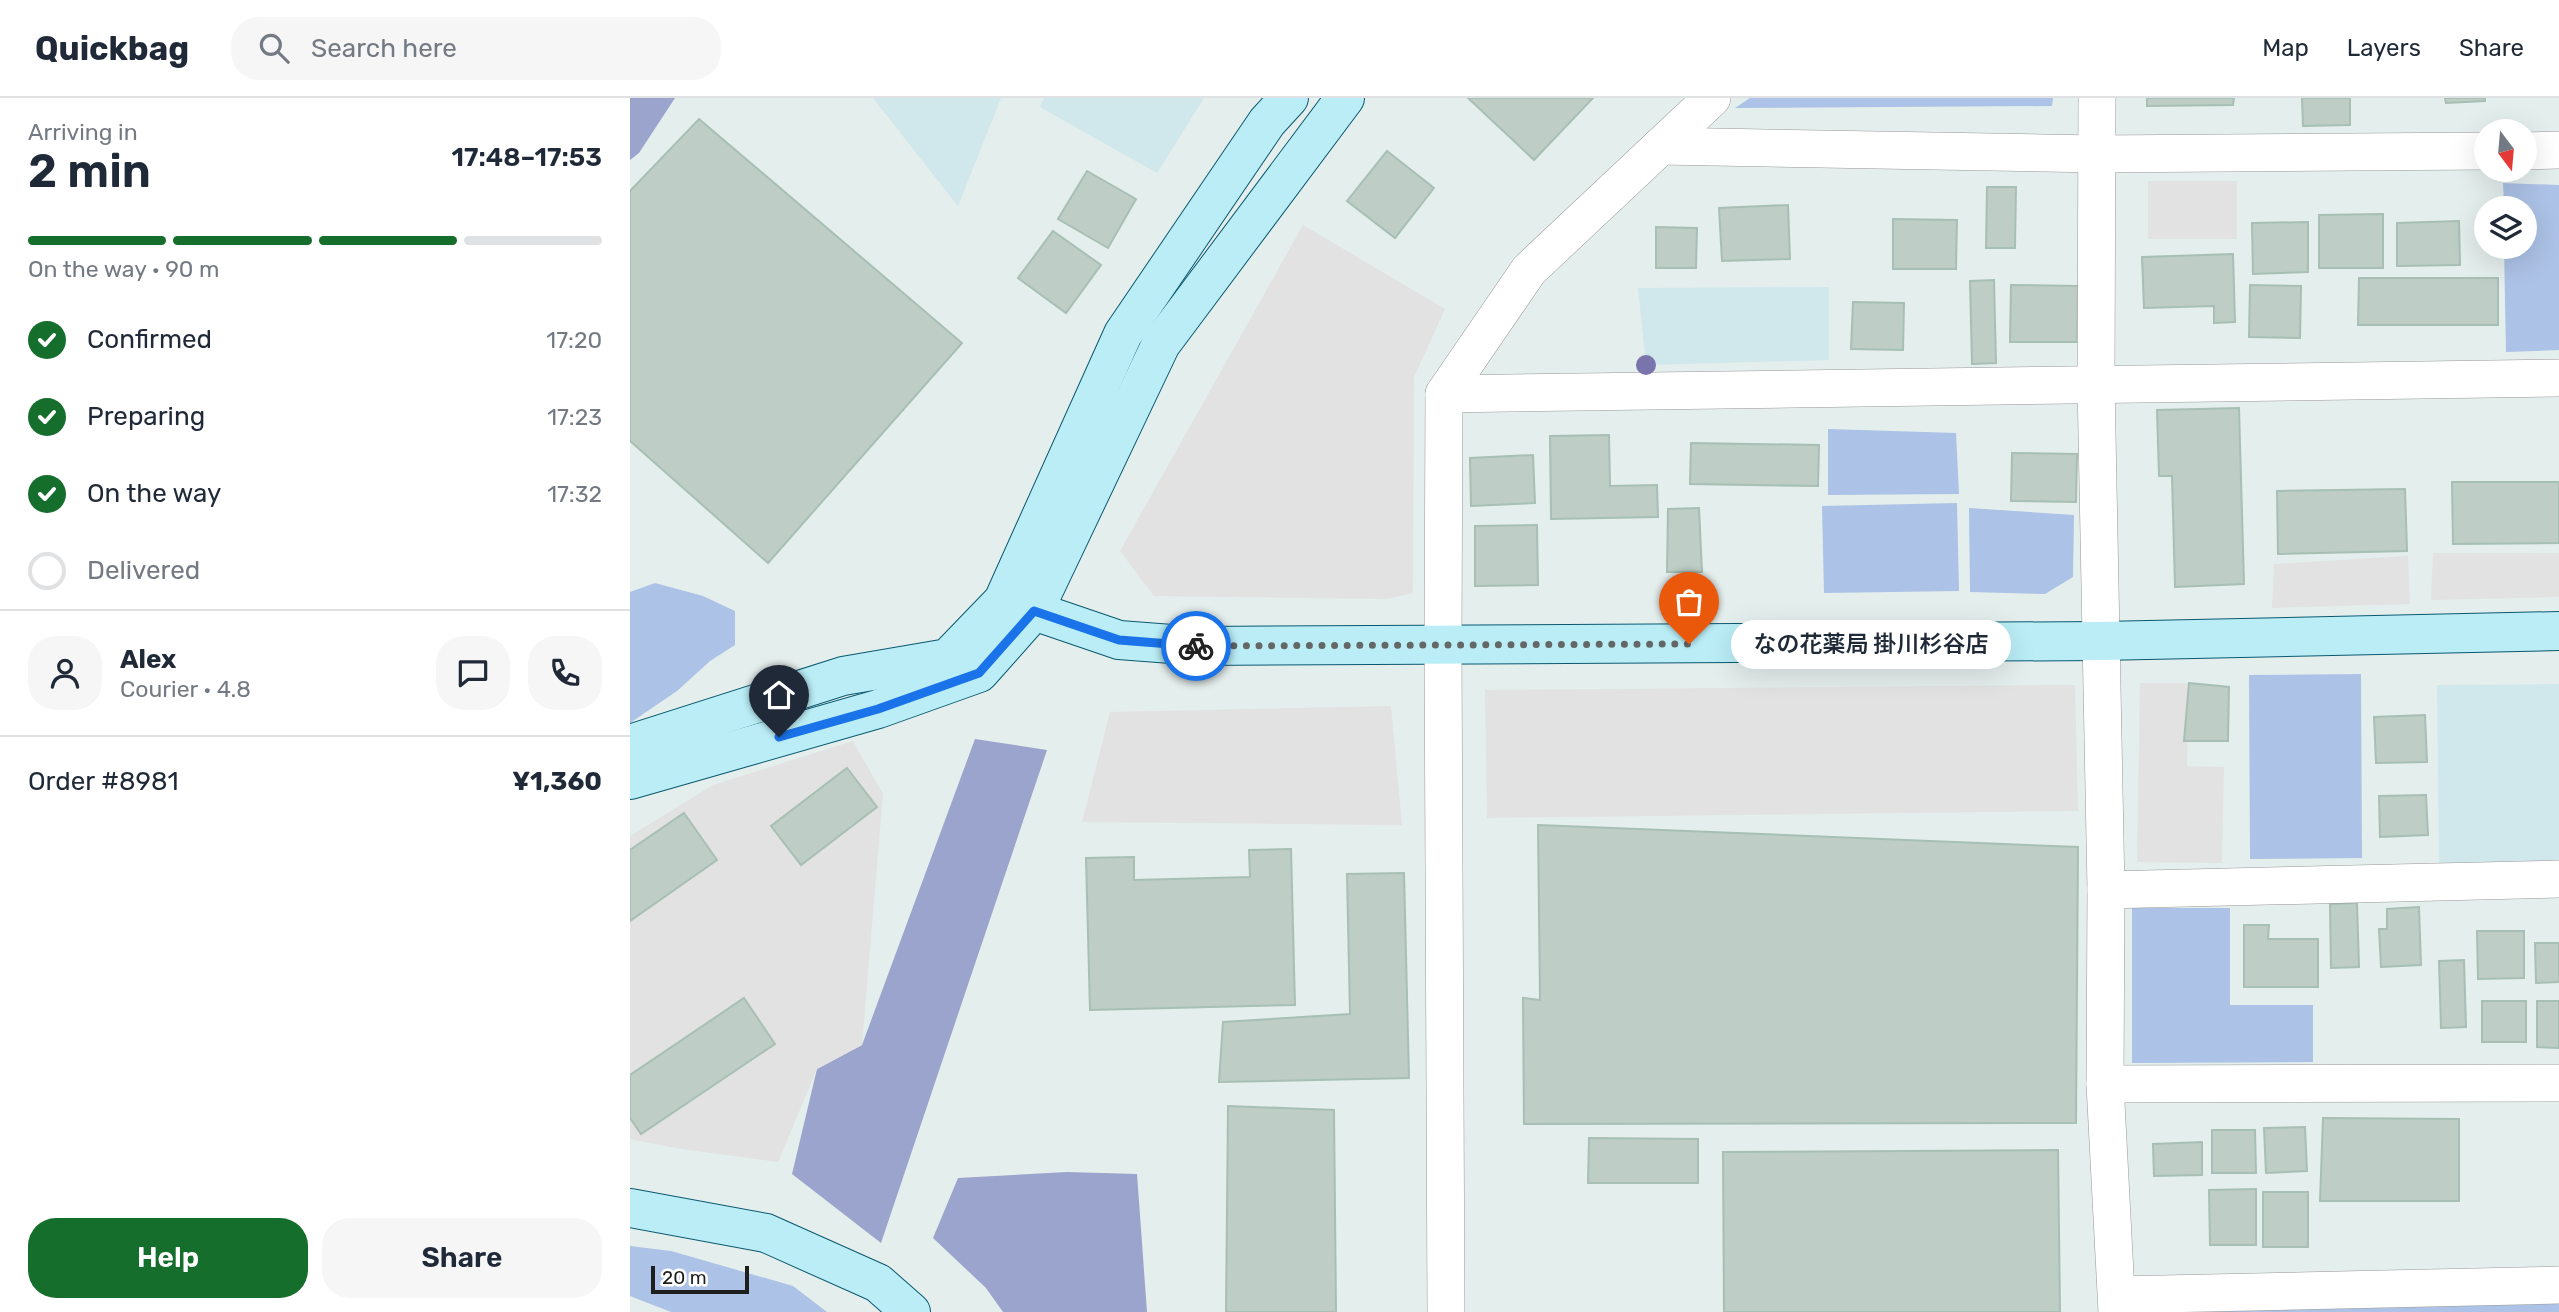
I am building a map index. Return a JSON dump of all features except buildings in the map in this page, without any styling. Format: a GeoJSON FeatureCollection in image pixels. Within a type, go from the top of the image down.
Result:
{"type":"FeatureCollection","features":[{"type":"Feature","properties":{"kind":"street"},"geometry":{"type":"LineString","coordinates":[[630,744],[843,676],[948,658],[1003,601],[1123,334],[1267,122],[1289,98]]}},
{"type":"Feature","properties":{"kind":"street"},"geometry":{"type":"LineString","coordinates":[[630,780],[878,709],[979,673],[1034,611],[1161,344],[1345,98]]}},
{"type":"Feature","properties":{"kind":"street"},"geometry":{"type":"LineString","coordinates":[[1446,1312],[1444,394],[1529,270],[1712,98]]}},
{"type":"Feature","properties":{"kind":"street"},"geometry":{"type":"LineString","coordinates":[[2097,98],[2096,383],[2106,890],[2105,1084],[2117,1304],[2559,1285]]}},
{"type":"Feature","properties":{"kind":"street"},"geometry":{"type":"LineString","coordinates":[[1661,146],[2097,154],[2474,151]]}},
{"type":"Feature","properties":{"kind":"street"},"geometry":{"type":"LineString","coordinates":[[2538,150],[2559,150]]}},
{"type":"Feature","properties":{"kind":"street"},"geometry":{"type":"LineString","coordinates":[[1444,394],[2559,378]]}},
{"type":"Feature","properties":{"kind":"street"},"geometry":{"type":"LineString","coordinates":[[1034,611],[1119,640],[1198,646],[2101,641],[2559,631]]}},
{"type":"Feature","properties":{"kind":"street"},"geometry":{"type":"LineString","coordinates":[[2106,890],[2559,879]]}},
{"type":"Feature","properties":{"kind":"street"},"geometry":{"type":"LineString","coordinates":[[2105,1084],[2559,1083]]}},
{"type":"Feature","properties":{"kind":"street"},"geometry":{"type":"LineString","coordinates":[[630,1208],[766,1233],[878,1283],[911,1312]]}},
{"type":"Feature","properties":{"kind":"shaded area"},"geometry":{"type":"Polygon","coordinates":[[[630,98],[675,98],[639,153],[630,160],[630,98]]]}},
{"type":"Feature","properties":{"kind":"shaded area"},"geometry":{"type":"Polygon","coordinates":[[[873,98],[1001,98],[958,206],[873,98]]]}},
{"type":"Feature","properties":{"kind":"shaded area"},"geometry":{"type":"Polygon","coordinates":[[[1044,98],[1204,98],[1157,173],[1040,107],[1044,98]]]}},
{"type":"Feature","properties":{"kind":"shaded area"},"geometry":{"type":"Polygon","coordinates":[[[1750,98],[2053,98],[2052,106],[1735,108],[1750,98]]]}},
{"type":"Feature","properties":{"kind":"shaded area"},"geometry":{"type":"Polygon","coordinates":[[[2148,181],[2237,181],[2237,239],[2148,239],[2148,181]]]}},
{"type":"Feature","properties":{"kind":"shaded area"},"geometry":{"type":"Polygon","coordinates":[[[2503,183],[2559,185],[2559,350],[2506,352],[2504,259],[2537,259],[2537,196],[2504,196],[2503,183]]]}},
{"type":"Feature","properties":{"kind":"shaded area"},"geometry":{"type":"Polygon","coordinates":[[[1303,225],[1445,309],[1414,377],[1413,593],[1387,599],[1154,596],[1120,551],[1303,225]]]}},
{"type":"Feature","properties":{"kind":"shaded area"},"geometry":{"type":"Polygon","coordinates":[[[1829,287],[1829,360],[1646,365],[1638,288],[1829,287]]]}},
{"type":"Feature","properties":{"kind":"shaded area"},"geometry":{"type":"Polygon","coordinates":[[[1828,429],[1956,433],[1959,494],[1828,495],[1828,429]]]}},
{"type":"Feature","properties":{"kind":"shaded area"},"geometry":{"type":"Polygon","coordinates":[[[1957,503],[1959,591],[1824,593],[1822,506],[1957,503]]]}},
{"type":"Feature","properties":{"kind":"shaded area"},"geometry":{"type":"Polygon","coordinates":[[[1969,508],[2074,515],[2073,577],[2045,594],[1970,592],[1969,508]]]}},
{"type":"Feature","properties":{"kind":"shaded area"},"geometry":{"type":"Polygon","coordinates":[[[2433,553],[2559,553],[2559,597],[2431,600],[2433,553]]]}},
{"type":"Feature","properties":{"kind":"shaded area"},"geometry":{"type":"Polygon","coordinates":[[[2408,556],[2410,604],[2272,608],[2274,564],[2408,556]]]}},
{"type":"Feature","properties":{"kind":"shaded area"},"geometry":{"type":"Polygon","coordinates":[[[655,583],[703,596],[735,611],[735,645],[710,661],[677,691],[630,723],[630,592],[655,583]]]}},
{"type":"Feature","properties":{"kind":"shaded area"},"geometry":{"type":"Polygon","coordinates":[[[2361,674],[2362,858],[2250,859],[2249,675],[2361,674]]]}},
{"type":"Feature","properties":{"kind":"shaded area"},"geometry":{"type":"Polygon","coordinates":[[[2140,683],[2189,683],[2187,766],[2224,767],[2222,863],[2137,862],[2140,683]]]}},
{"type":"Feature","properties":{"kind":"shaded area"},"geometry":{"type":"Polygon","coordinates":[[[2559,684],[2559,865],[2439,866],[2437,685],[2559,684]]]}},
{"type":"Feature","properties":{"kind":"shaded area"},"geometry":{"type":"Polygon","coordinates":[[[2075,685],[2078,811],[1487,818],[1485,690],[2075,685]]]}},
{"type":"Feature","properties":{"kind":"shaded area"},"geometry":{"type":"Polygon","coordinates":[[[1391,706],[1402,825],[1082,822],[1110,712],[1391,706]]]}},
{"type":"Feature","properties":{"kind":"shaded area"},"geometry":{"type":"Polygon","coordinates":[[[975,739],[1047,750],[881,1243],[792,1174],[817,1069],[862,1045],[975,739]]]}},
{"type":"Feature","properties":{"kind":"shaded area"},"geometry":{"type":"Polygon","coordinates":[[[853,741],[883,794],[862,1045],[817,1069],[778,1162],[630,1139],[630,836],[713,785],[853,741]]]}},
{"type":"Feature","properties":{"kind":"shaded area"},"geometry":{"type":"Polygon","coordinates":[[[2132,908],[2230,908],[2230,1005],[2313,1005],[2313,1062],[2132,1063],[2132,908]]]}},
{"type":"Feature","properties":{"kind":"shaded area"},"geometry":{"type":"Polygon","coordinates":[[[1067,1172],[1137,1174],[1147,1312],[1003,1312],[986,1288],[933,1238],[958,1178],[1067,1172]]]}},
{"type":"Feature","properties":{"kind":"shaded area"},"geometry":{"type":"Polygon","coordinates":[[[630,1246],[671,1251],[793,1286],[827,1312],[671,1312],[630,1296],[630,1246]]]}},
{"type":"Feature","properties":{"kind":"shaded area"},"geometry":{"type":"Polygon","coordinates":[[[2559,1301],[2559,1312],[2128,1312],[2559,1301]]]}},
{"type":"Feature","properties":{"kind":"way so far"},"geometry":{"type":"LineString","coordinates":[[1196,646],[1689,644]]}},
{"type":"Feature","properties":{"kind":"place","name":"なの花薬局 掛川杉谷店"},"geometry":{"type":"Point","coordinates":[1689,644]}},
{"type":"Feature","properties":{"kind":"route"},"geometry":{"type":"LineString","coordinates":[[779,737],[878,709],[979,673],[1034,611],[1119,640],[1196,646]]}}]}
